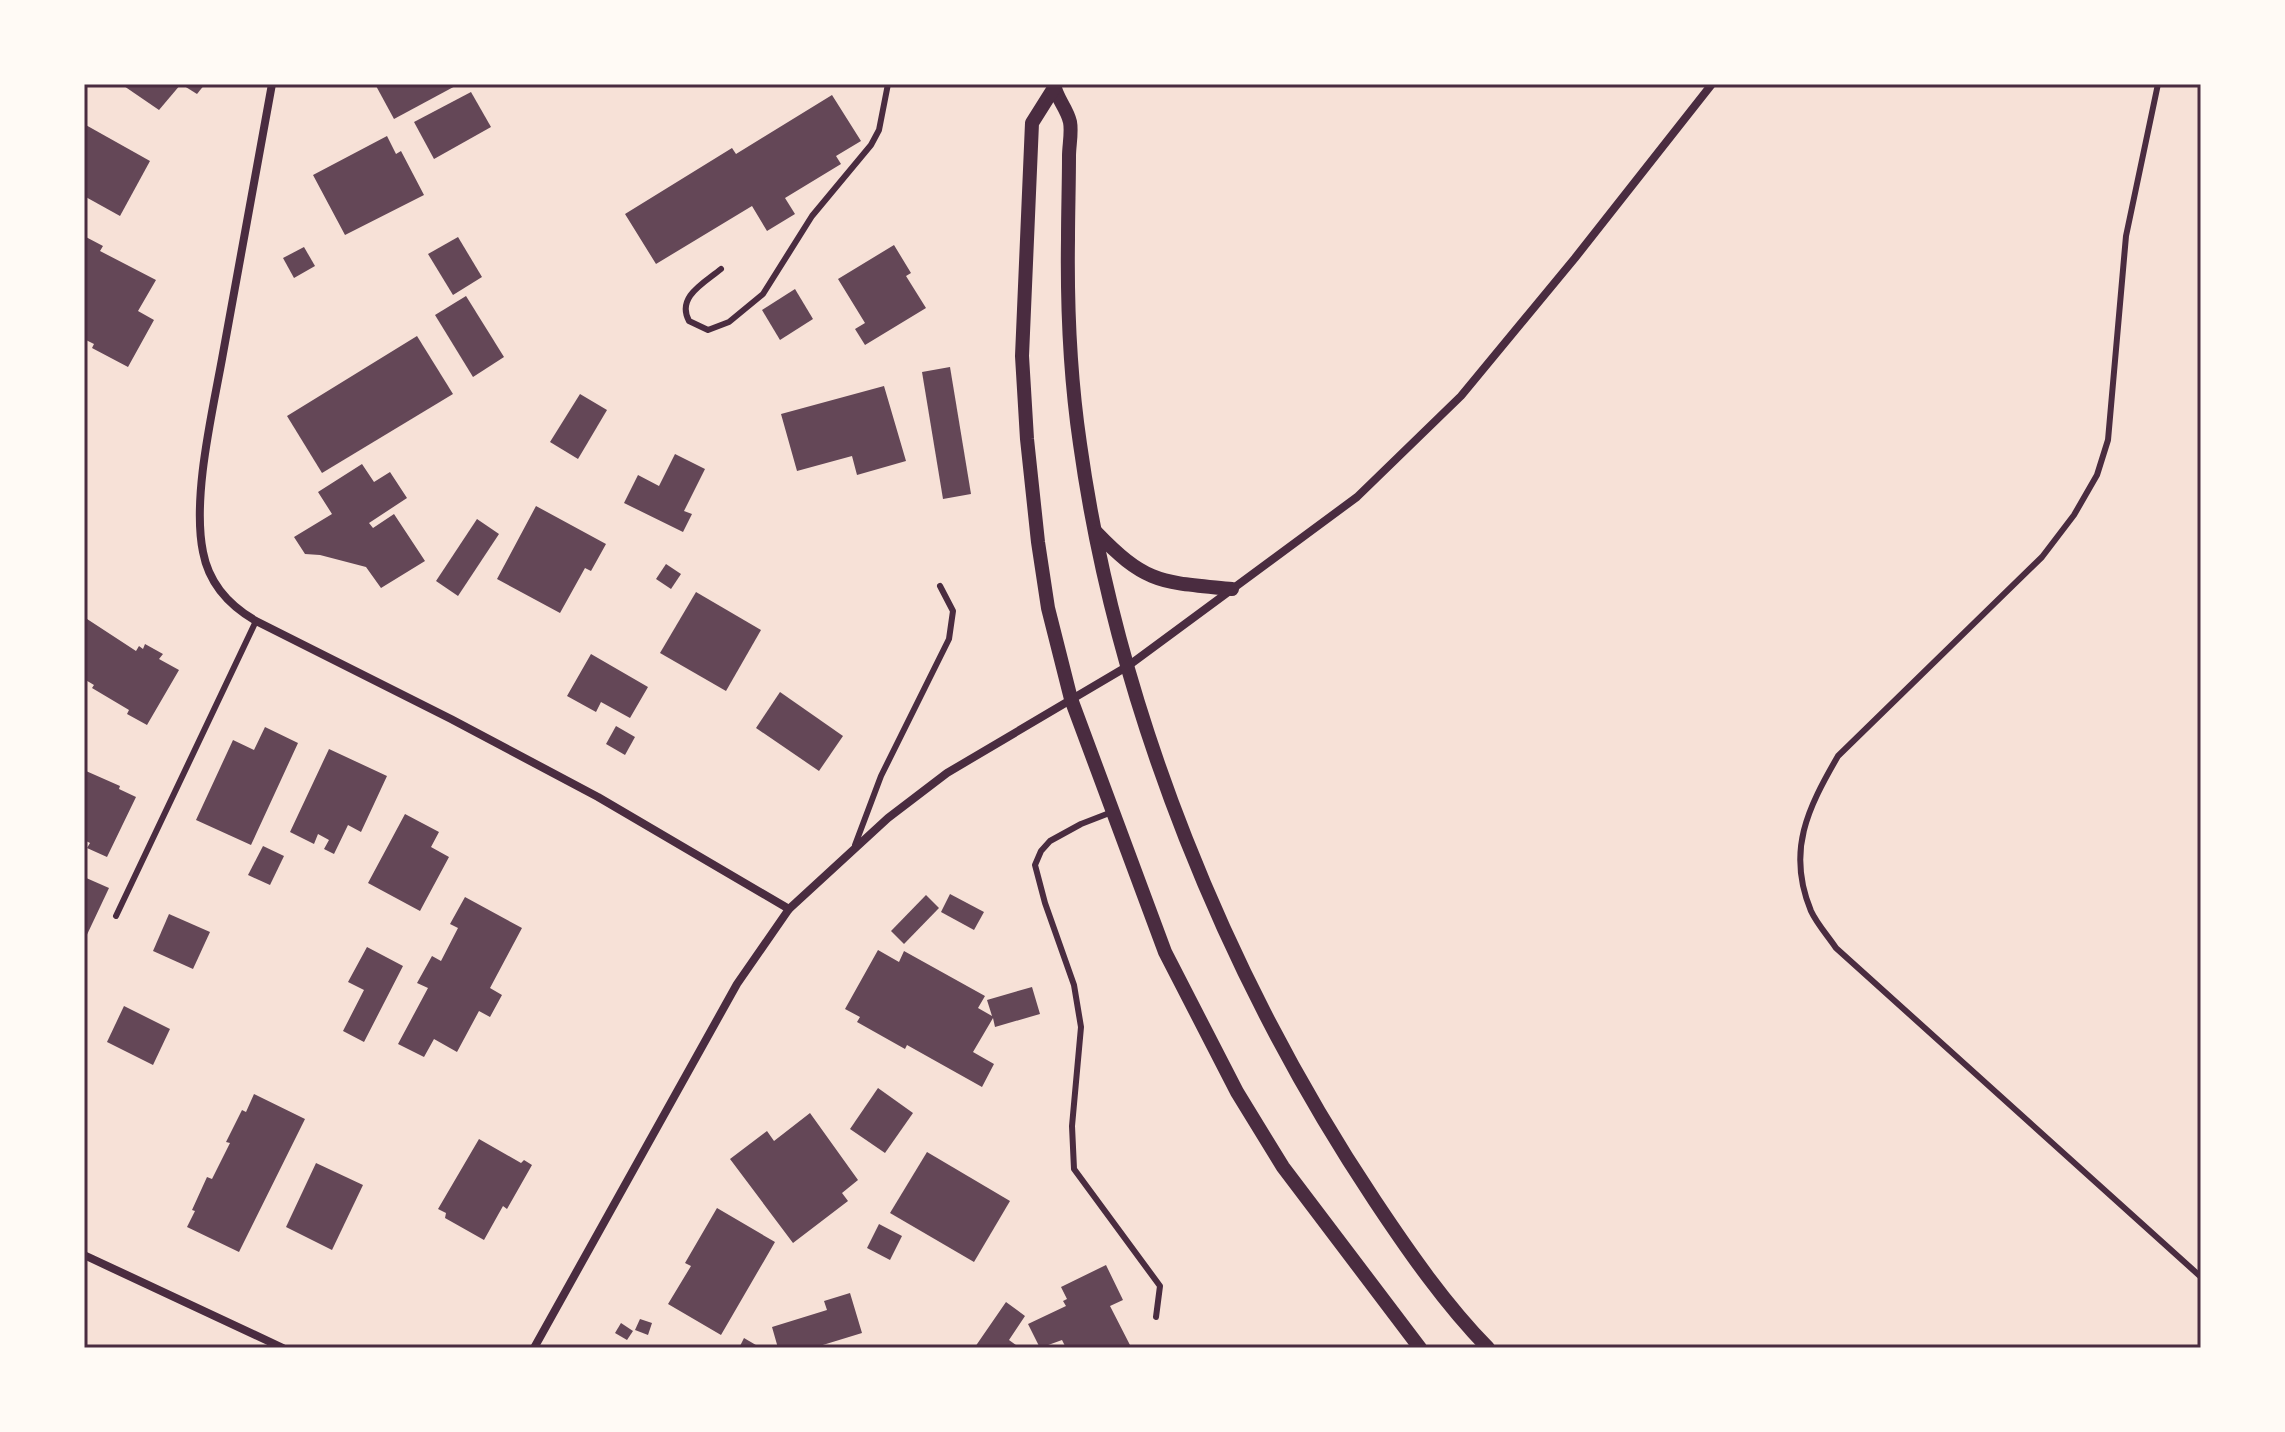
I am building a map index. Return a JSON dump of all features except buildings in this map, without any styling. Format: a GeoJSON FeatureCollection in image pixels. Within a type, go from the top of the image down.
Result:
{"type":"FeatureCollection","features":[{"type":"Feature","properties":{"kind":"street"},"geometry":{"type":"LineString","coordinates":[[272,84],[206,445],[200,522],[203,554],[216,585],[233,607],[256,621],[572,783],[789,909]]}},
{"type":"Feature","properties":{"kind":"street"},"geometry":{"type":"LineString","coordinates":[[534,1348],[737,984],[789,909],[855,845],[947,773],[1128,666],[1357,497],[1461,396],[1712,84]]}},
{"type":"Feature","properties":{"kind":"street"},"geometry":{"type":"LineString","coordinates":[[1054,86],[1070,122],[1067,269],[1071,363],[1079,442],[1093,529],[1128,666],[1162,771],[1186,836],[1251,985],[1334,1140],[1407,1248],[1488,1348]]}},
{"type":"Feature","properties":{"kind":"street"},"geometry":{"type":"LineString","coordinates":[[1054,86],[1032,123],[1022,356],[1038,542],[1048,608],[1071,699],[1165,952],[1237,1092],[1283,1167],[1420,1348]]}},
{"type":"Feature","properties":{"kind":"street"},"geometry":{"type":"LineString","coordinates":[[1093,529],[1117,554],[1144,574],[1162,581],[1232,589]]}},
{"type":"Feature","properties":{"kind":"street"},"geometry":{"type":"LineString","coordinates":[[84,1255],[283,1348]]}},
{"type":"Feature","properties":{"kind":"lane"},"geometry":{"type":"LineString","coordinates":[[721,269],[688,297],[685,305],[689,321],[708,330],[729,322],[763,294],[812,216],[871,145],[881,122],[888,84]]}},
{"type":"Feature","properties":{"kind":"lane"},"geometry":{"type":"LineString","coordinates":[[2158,84],[2126,236],[2108,440],[2097,475],[2074,515],[2042,557],[1838,756],[1804,823],[1802,881],[1812,914],[1836,948],[2201,1277]]}},
{"type":"Feature","properties":{"kind":"lane"},"geometry":{"type":"LineString","coordinates":[[855,845],[881,776],[949,639],[953,611],[940,586]]}},
{"type":"Feature","properties":{"kind":"lane"},"geometry":{"type":"LineString","coordinates":[[116,916],[256,621]]}},
{"type":"Feature","properties":{"kind":"lane"},"geometry":{"type":"LineString","coordinates":[[1112,812],[1050,841],[1035,865],[1074,985],[1081,1027],[1072,1126],[1074,1169],[1160,1286],[1156,1317]]}}]}
